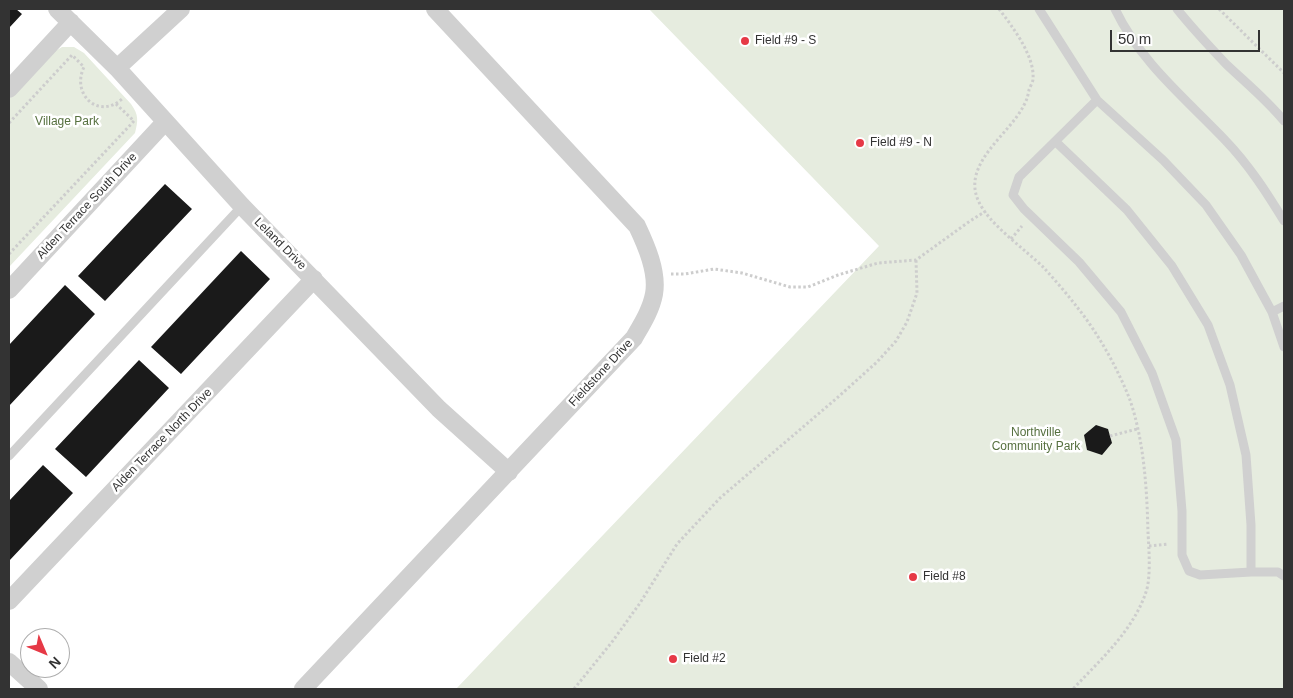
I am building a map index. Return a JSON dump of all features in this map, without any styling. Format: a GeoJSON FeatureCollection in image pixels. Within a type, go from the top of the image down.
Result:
{"type":"FeatureCollection","features":[{"type":"Feature","properties":{"kind":"street","name":"Leland Drive"},"geometry":{"type":"LineString","coordinates":[[58,9],[117,68],[242,206],[439,409],[509,472]]}},
{"type":"Feature","properties":{"kind":"street"},"geometry":{"type":"LineString","coordinates":[[117,68],[180,9]]}},
{"type":"Feature","properties":{"kind":"street","name":"Fieldstone Drive"},"geometry":{"type":"LineString","coordinates":[[302,689],[634,338],[645,318],[654,294],[653,274],[646,245],[637,226],[435,9]]}},
{"type":"Feature","properties":{"kind":"street"},"geometry":{"type":"LineString","coordinates":[[9,88],[71,22]]}},
{"type":"Feature","properties":{"kind":"street","name":"Alden Terrace South Drive"},"geometry":{"type":"LineString","coordinates":[[9,290],[165,122]]}},
{"type":"Feature","properties":{"kind":"street","name":"Alden Terrace North Drive"},"geometry":{"type":"LineString","coordinates":[[9,601],[314,279]]}},
{"type":"Feature","properties":{"kind":"street"},"geometry":{"type":"LineString","coordinates":[[9,662],[39,689]]}},
{"type":"Feature","properties":{"kind":"lane"},"geometry":{"type":"LineString","coordinates":[[1039,9],[1097,100],[1163,160],[1206,205],[1241,255],[1272,312],[1284,347]]}},
{"type":"Feature","properties":{"kind":"lane"},"geometry":{"type":"LineString","coordinates":[[1115,9],[1124,28],[1149,63],[1227,142],[1262,185],[1284,221]]}},
{"type":"Feature","properties":{"kind":"lane"},"geometry":{"type":"LineString","coordinates":[[1177,9],[1197,33],[1274,109],[1284,122]]}},
{"type":"Feature","properties":{"kind":"lane"},"geometry":{"type":"LineString","coordinates":[[1097,100],[1019,177],[1013,195],[1024,209],[1080,262],[1121,312],[1152,373],[1176,440],[1182,511],[1182,556],[1188,571],[1200,575],[1278,572],[1284,576]]}},
{"type":"Feature","properties":{"kind":"lane"},"geometry":{"type":"LineString","coordinates":[[1056,142],[1127,210],[1172,266],[1208,325],[1230,385],[1246,455],[1251,572]]}},
{"type":"Feature","properties":{"kind":"lane"},"geometry":{"type":"LineString","coordinates":[[9,456],[242,206]]}},
{"type":"Feature","properties":{"kind":"lane"},"geometry":{"type":"LineString","coordinates":[[1272,312],[1284,306]]}},
{"type":"Feature","properties":{"kind":"path"},"geometry":{"type":"LineString","coordinates":[[999,9],[1014,28],[1028,54],[1033,78],[1024,105],[1007,130],[984,157],[978,170],[974,185],[978,200],[1006,234],[1044,268],[1079,308],[1107,352],[1130,400],[1142,451],[1147,501],[1147,591],[1130,626],[1073,689]]}},
{"type":"Feature","properties":{"kind":"path"},"geometry":{"type":"LineString","coordinates":[[1219,9],[1284,74]]}},
{"type":"Feature","properties":{"kind":"path"},"geometry":{"type":"LineString","coordinates":[[9,123],[72,55],[84,67],[79,76],[79,83],[87,99],[97,106],[106,107],[116,104],[126,95]]}},
{"type":"Feature","properties":{"kind":"path"},"geometry":{"type":"LineString","coordinates":[[9,254],[134,121],[116,104]]}},
{"type":"Feature","properties":{"kind":"path"},"geometry":{"type":"LineString","coordinates":[[653,274],[685,274],[714,269],[742,273],[790,287],[808,287],[838,275],[878,263],[916,260],[986,211]]}},
{"type":"Feature","properties":{"kind":"path"},"geometry":{"type":"LineString","coordinates":[[574,689],[640,603],[677,544],[720,498],[838,398],[877,362],[896,340],[907,322],[917,292],[916,260]]}},
{"type":"Feature","properties":{"kind":"path"},"geometry":{"type":"LineString","coordinates":[[1110,436],[1136,429]]}},
{"type":"Feature","properties":{"kind":"path"},"geometry":{"type":"LineString","coordinates":[[1148,546],[1182,542]]}},
{"type":"Feature","properties":{"kind":"green space","name":"Northville Community Park"},"geometry":{"type":"Polygon","coordinates":[[[649,9],[1284,9],[1284,689],[456,689],[879,246],[649,9]]]}},
{"type":"Feature","properties":{"kind":"green space","name":"Village Park"},"geometry":{"type":"Polygon","coordinates":[[[62,47],[74,47],[84,53],[131,104],[137,118],[137,125],[135,133],[9,267],[9,99],[52,53],[62,47]]]}},
{"type":"Feature","properties":{"kind":"building"},"geometry":{"type":"Polygon","coordinates":[[[9,9],[16,9],[22,14],[9,28],[9,9]]]}},
{"type":"Feature","properties":{"kind":"building"},"geometry":{"type":"Polygon","coordinates":[[[165,184],[192,209],[105,301],[78,276],[165,184]]]}},
{"type":"Feature","properties":{"kind":"building"},"geometry":{"type":"Polygon","coordinates":[[[241,251],[270,279],[181,374],[151,347],[241,251]]]}},
{"type":"Feature","properties":{"kind":"building"},"geometry":{"type":"Polygon","coordinates":[[[65,285],[95,314],[9,406],[9,345],[65,285]]]}},
{"type":"Feature","properties":{"kind":"building"},"geometry":{"type":"Polygon","coordinates":[[[139,360],[169,388],[86,477],[55,449],[139,360]]]}},
{"type":"Feature","properties":{"kind":"building"},"geometry":{"type":"Polygon","coordinates":[[[1096,425],[1108,429],[1112,443],[1102,455],[1087,450],[1084,435],[1096,425]]]}},
{"type":"Feature","properties":{"kind":"building"},"geometry":{"type":"Polygon","coordinates":[[[43,465],[73,493],[9,561],[9,501],[43,465]]]}},
{"type":"Feature","properties":{"kind":"place","name":"Field #9 - S"},"geometry":{"type":"Point","coordinates":[745,41]}},
{"type":"Feature","properties":{"kind":"place","name":"Field #9 - N"},"geometry":{"type":"Point","coordinates":[860,143]}},
{"type":"Feature","properties":{"kind":"place","name":"Field #8"},"geometry":{"type":"Point","coordinates":[913,577]}},
{"type":"Feature","properties":{"kind":"place","name":"Field #2"},"geometry":{"type":"Point","coordinates":[673,659]}}]}
